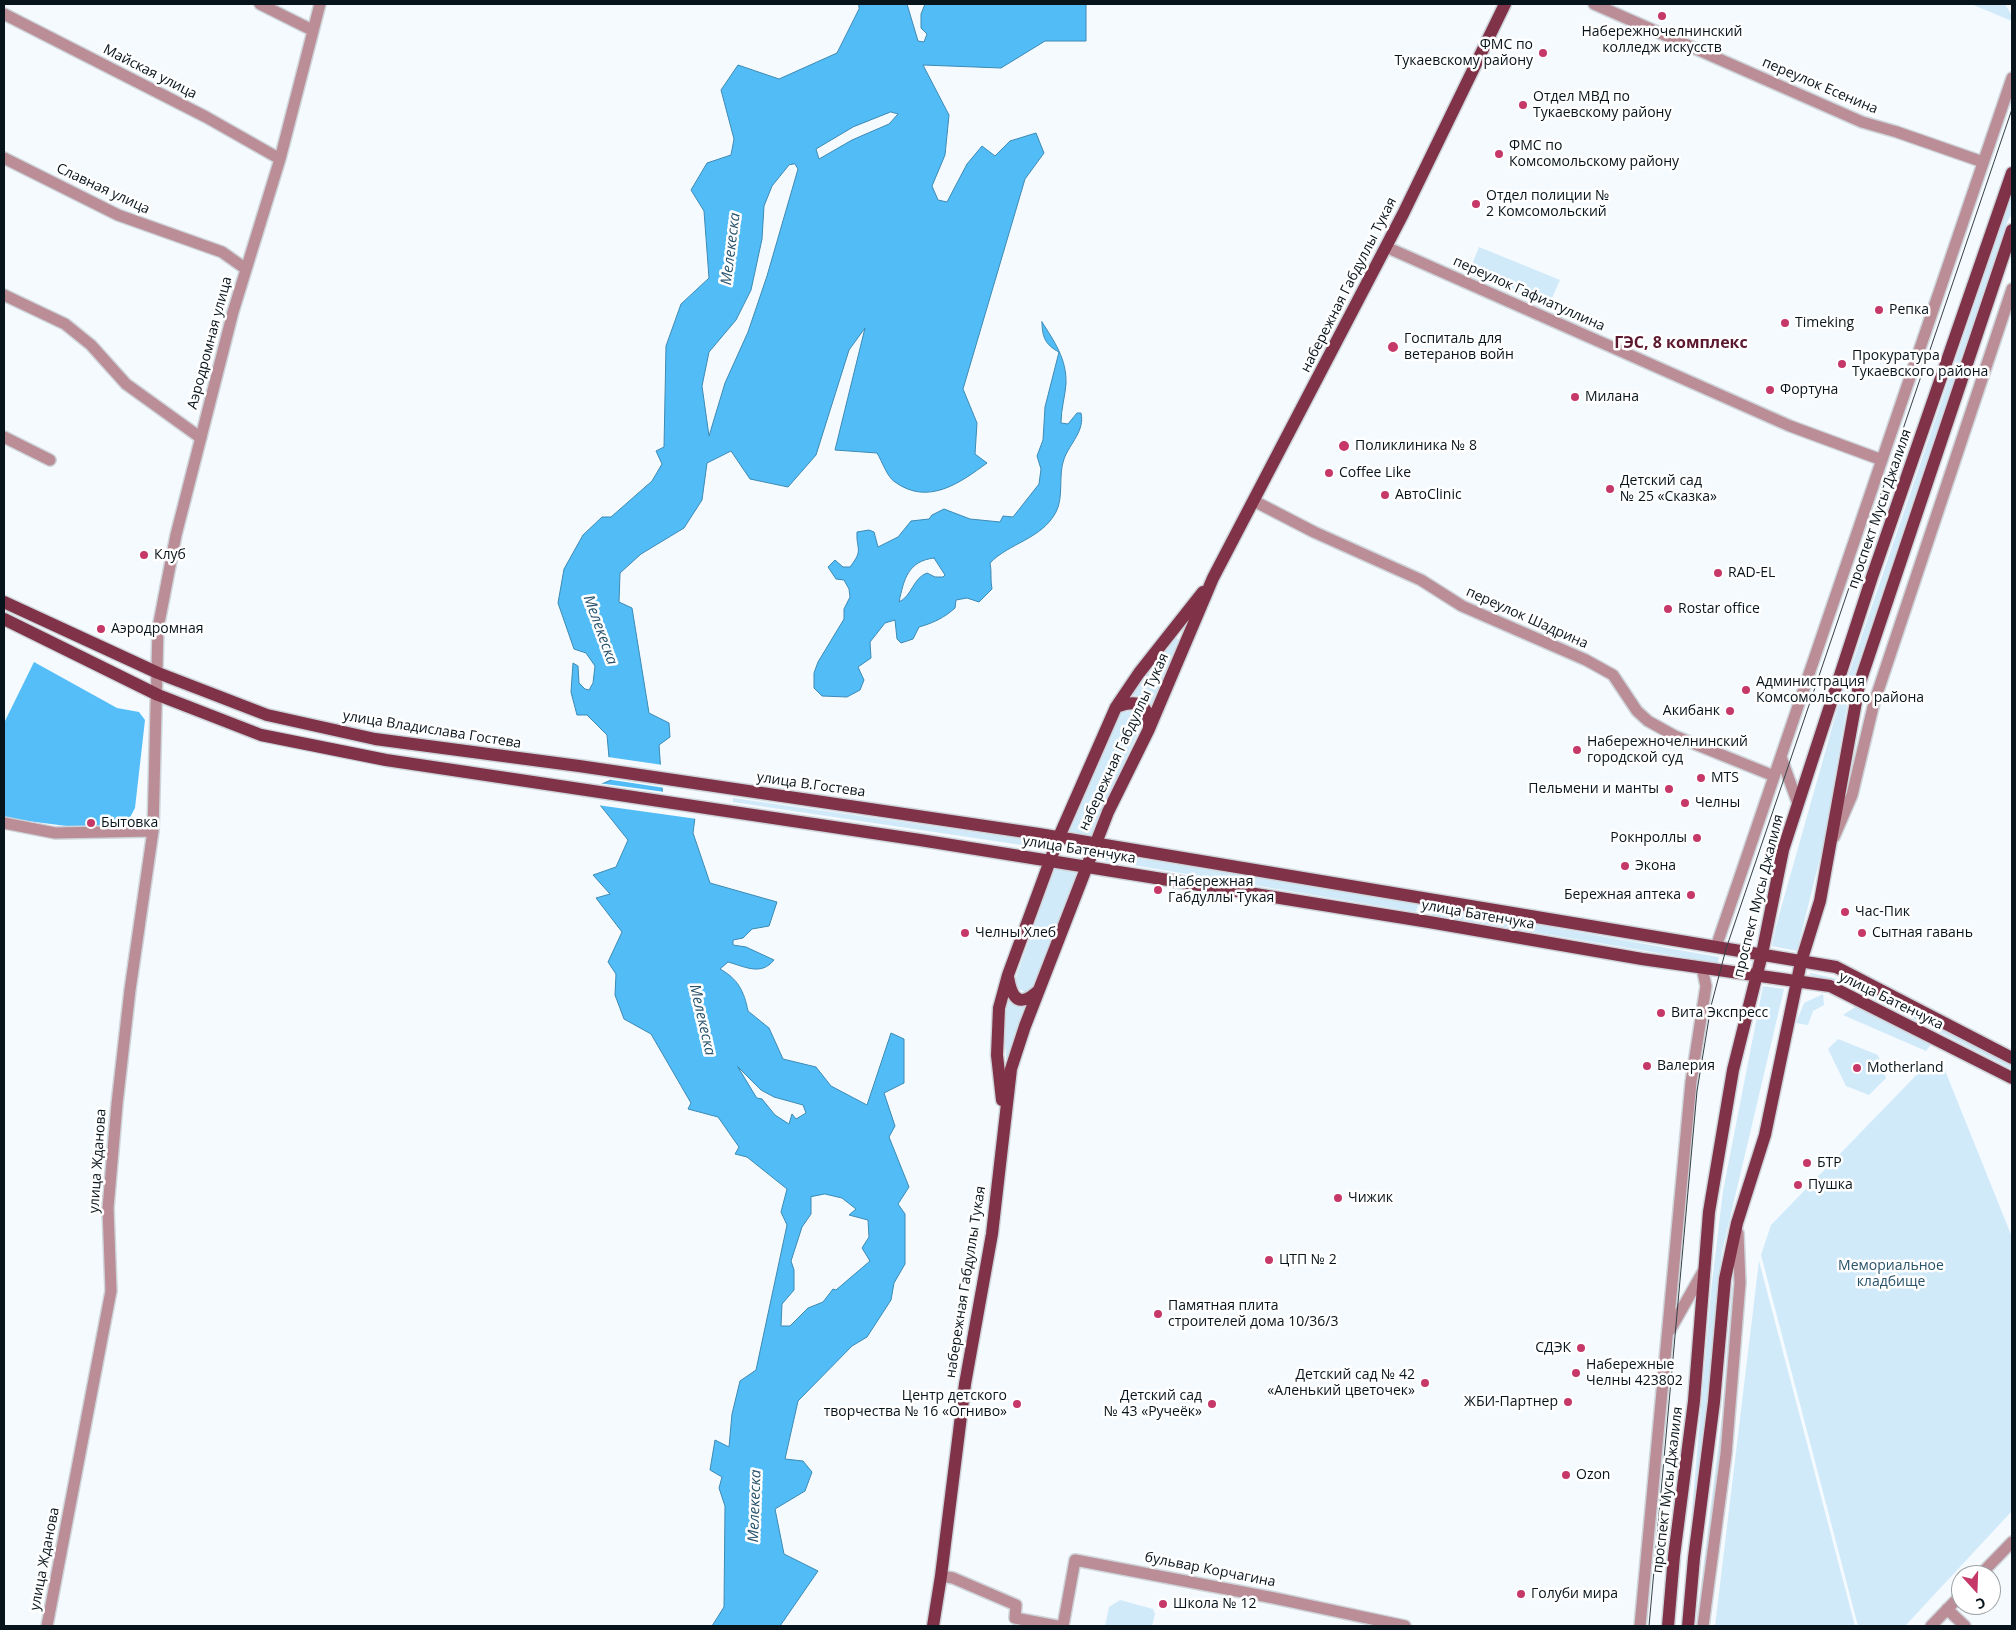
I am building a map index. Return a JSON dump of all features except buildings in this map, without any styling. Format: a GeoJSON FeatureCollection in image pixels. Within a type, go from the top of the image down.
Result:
{"type":"FeatureCollection","features":[{"type":"Feature","properties":{"kind":"main road","name":"набережная Габдуллы Тукая"},"geometry":{"type":"LineString","coordinates":[[933,1626],[965,1384],[992,1234],[1011,1069],[1094,844],[1149,730],[1213,578],[1386,247],[1505,4]]}},
{"type":"Feature","properties":{"kind":"main road","name":"проспект Мусы Джалиля"},"geometry":{"type":"LineString","coordinates":[[1668,1626],[1674,1556],[1694,1401],[1709,1212],[1732,1079],[1762,954],[1783,850],[1869,586],[2012,173]]}},
{"type":"Feature","properties":{"kind":"main road"},"geometry":{"type":"LineString","coordinates":[[1688,1626],[1694,1558],[1714,1402],[1725,1279],[1737,1223],[1765,1135],[1796,981],[1820,901],[1859,685],[2012,230]]}},
{"type":"Feature","properties":{"kind":"main road","name":"набережная Габдуллы Тукая"},"geometry":{"type":"LineString","coordinates":[[1004,1120],[997,1055],[997,1023],[1008,975],[1058,839],[1116,706],[1139,673],[1213,578]]}},
{"type":"Feature","properties":{"kind":"main road","name":"улица Владислава Гостева"},"geometry":{"type":"LineString","coordinates":[[4,602],[158,673],[267,715],[375,740],[580,766]]}},
{"type":"Feature","properties":{"kind":"main road"},"geometry":{"type":"LineString","coordinates":[[4,619],[158,695]]}},
{"type":"Feature","properties":{"kind":"main road","name":"улица Батенчука"},"geometry":{"type":"LineString","coordinates":[[158,695],[261,735],[386,760],[920,840],[1702,968],[1830,986],[2010,1076]]}},
{"type":"Feature","properties":{"kind":"main road"},"geometry":{"type":"LineString","coordinates":[[1116,706],[1135,703],[1143,706],[1149,714],[1149,730]]}},
{"type":"Feature","properties":{"kind":"main road","name":"улица В.Гостева"},"geometry":{"type":"LineString","coordinates":[[580,766],[1039,834]]}},
{"type":"Feature","properties":{"kind":"main road","name":"улица Батенчука"},"geometry":{"type":"LineString","coordinates":[[1039,834],[1058,839],[1836,967],[2012,1058]]}},
{"type":"Feature","properties":{"kind":"main road"},"geometry":{"type":"LineString","coordinates":[[1430,922],[1423,914],[1422,908],[1427,902],[1435,900]]}},
{"type":"Feature","properties":{"kind":"main road"},"geometry":{"type":"LineString","coordinates":[[1008,975],[1010,990],[1015,998],[1022,1001],[1029,1000],[1039,990]]}},
{"type":"Feature","properties":{"kind":"street"},"geometry":{"type":"LineString","coordinates":[[260,4],[312,30]]}},
{"type":"Feature","properties":{"kind":"street","name":"Аэродромная улица"},"geometry":{"type":"LineString","coordinates":[[158,695],[158,628],[176,534],[200,438],[246,269],[280,158],[320,4]]}},
{"type":"Feature","properties":{"kind":"street","name":"переулок Есенина"},"geometry":{"type":"LineString","coordinates":[[1594,4],[1862,122],[1983,162]]}},
{"type":"Feature","properties":{"kind":"street","name":"Майская улица"},"geometry":{"type":"LineString","coordinates":[[4,14],[206,117],[280,158]]}},
{"type":"Feature","properties":{"kind":"street"},"geometry":{"type":"LineString","coordinates":[[1716,947],[2012,78]]}},
{"type":"Feature","properties":{"kind":"street","name":"Славная улица"},"geometry":{"type":"LineString","coordinates":[[4,158],[118,215],[222,252],[246,269]]}},
{"type":"Feature","properties":{"kind":"street","name":"переулок Гафиатуллина"},"geometry":{"type":"LineString","coordinates":[[1386,247],[1790,426],[1882,460]]}},
{"type":"Feature","properties":{"kind":"street"},"geometry":{"type":"LineString","coordinates":[[1832,841],[1852,795],[1874,703],[2012,289]]}},
{"type":"Feature","properties":{"kind":"street"},"geometry":{"type":"LineString","coordinates":[[4,295],[65,324],[92,345],[126,384],[200,438]]}},
{"type":"Feature","properties":{"kind":"street"},"geometry":{"type":"LineString","coordinates":[[4,437],[50,460]]}},
{"type":"Feature","properties":{"kind":"street","name":"переулок Шадрина"},"geometry":{"type":"LineString","coordinates":[[1254,501],[1314,532],[1421,580],[1462,606],[1586,660],[1613,675],[1638,711],[1648,721],[1675,736],[1774,776]]}},
{"type":"Feature","properties":{"kind":"street","name":"улица Жданова"},"geometry":{"type":"LineString","coordinates":[[47,1626],[111,1291],[108,1208],[130,990],[153,831],[158,695]]}},
{"type":"Feature","properties":{"kind":"street"},"geometry":{"type":"LineString","coordinates":[[1781,756],[1798,804]]}},
{"type":"Feature","properties":{"kind":"street"},"geometry":{"type":"LineString","coordinates":[[4,823],[55,833],[153,831]]}},
{"type":"Feature","properties":{"kind":"street"},"geometry":{"type":"LineString","coordinates":[[1640,1626],[1691,1082],[1706,986],[1702,968]]}},
{"type":"Feature","properties":{"kind":"street"},"geometry":{"type":"LineString","coordinates":[[1703,1626],[1726,1454],[1740,1292],[1737,1223]]}},
{"type":"Feature","properties":{"kind":"street"},"geometry":{"type":"LineString","coordinates":[[1667,1337],[1705,1268]]}},
{"type":"Feature","properties":{"kind":"street"},"geometry":{"type":"LineString","coordinates":[[1990,1565],[2012,1542]]}},
{"type":"Feature","properties":{"kind":"street","name":"бульвар Корчагина"},"geometry":{"type":"LineString","coordinates":[[1063,1626],[1075,1560],[1274,1598],[1405,1626]]}},
{"type":"Feature","properties":{"kind":"street"},"geometry":{"type":"LineString","coordinates":[[941,1576],[954,1578],[1016,1605],[1015,1618],[1057,1626]]}},
{"type":"Feature","properties":{"kind":"street"},"geometry":{"type":"LineString","coordinates":[[1931,1626],[1951,1605]]}},
{"type":"Feature","properties":{"kind":"street"},"geometry":{"type":"LineString","coordinates":[[1947,1609],[1964,1626]]}},
{"type":"Feature","properties":{"kind":"green space"},"geometry":{"type":"Polygon","coordinates":[[[1971,4],[2005,4],[2012,16],[2012,21],[1971,4]]]}},
{"type":"Feature","properties":{"kind":"green space"},"geometry":{"type":"Polygon","coordinates":[[[2012,194],[2012,212],[1850,688],[1824,842],[1797,951],[1772,946],[1839,703],[2012,194]]]}},
{"type":"Feature","properties":{"kind":"green space"},"geometry":{"type":"Polygon","coordinates":[[[1479,247],[1560,280],[1548,307],[1468,274],[1479,247]]]}},
{"type":"Feature","properties":{"kind":"green space"},"geometry":{"type":"Polygon","coordinates":[[[1175,637],[1182,642],[1152,705],[1143,697],[1130,695],[1144,672],[1175,637]]]}},
{"type":"Feature","properties":{"kind":"green space"},"geometry":{"type":"Polygon","coordinates":[[[1130,711],[1140,715],[1141,726],[1091,837],[1068,834],[1120,713],[1130,711]]]}},
{"type":"Feature","properties":{"kind":"green space"},"geometry":{"type":"Polygon","coordinates":[[[733,798],[1050,843],[1047,851],[1035,847],[733,802],[733,798]]]}},
{"type":"Feature","properties":{"kind":"green space"},"geometry":{"type":"Polygon","coordinates":[[[1098,852],[1419,903],[1416,912],[1096,859],[1098,852]]]}},
{"type":"Feature","properties":{"kind":"green space"},"geometry":{"type":"Polygon","coordinates":[[[1055,865],[1078,870],[1034,987],[1025,992],[1019,989],[1015,980],[1055,865]]]}},
{"type":"Feature","properties":{"kind":"green space"},"geometry":{"type":"Polygon","coordinates":[[[1433,906],[1719,957],[1718,963],[1432,915],[1430,910],[1433,906]]]}},
{"type":"Feature","properties":{"kind":"green space"},"geometry":{"type":"Polygon","coordinates":[[[1810,973],[1842,980],[2012,1065],[2012,1069],[1841,982],[1810,975],[1810,973]]]}},
{"type":"Feature","properties":{"kind":"green space"},"geometry":{"type":"Polygon","coordinates":[[[1763,986],[1784,989],[1722,1252],[1685,1626],[1682,1626],[1711,1291],[1723,1191],[1763,986]]]}},
{"type":"Feature","properties":{"kind":"green space"},"geometry":{"type":"Polygon","coordinates":[[[1823,994],[1824,1005],[1813,1011],[1808,1025],[1796,1023],[1804,1003],[1823,994]]]}},
{"type":"Feature","properties":{"kind":"green space"},"geometry":{"type":"Polygon","coordinates":[[[1007,996],[1029,1004],[1007,1070],[1004,1032],[1007,996]]]}},
{"type":"Feature","properties":{"kind":"green space"},"geometry":{"type":"Polygon","coordinates":[[[1860,1004],[1933,1042],[1926,1051],[1843,1015],[1860,1004]]]}},
{"type":"Feature","properties":{"kind":"green space"},"geometry":{"type":"Polygon","coordinates":[[[1838,1039],[1878,1055],[1886,1078],[1869,1095],[1846,1086],[1828,1049],[1838,1039]]]}},
{"type":"Feature","properties":{"kind":"green space","name":"Мемориальное кладбище"},"geometry":{"type":"Polygon","coordinates":[[[1929,1062],[1944,1068],[2012,1237],[2012,1511],[1962,1565],[1951,1565],[1951,1577],[1905,1626],[1858,1626],[1761,1255],[1771,1225],[1929,1062]]]}},
{"type":"Feature","properties":{"kind":"green space"},"geometry":{"type":"Polygon","coordinates":[[[1759,1261],[1855,1626],[1715,1626],[1759,1261]]]}},
{"type":"Feature","properties":{"kind":"green space"},"geometry":{"type":"Polygon","coordinates":[[[1732,1286],[1736,1293],[1725,1414],[1700,1626],[1696,1626],[1722,1416],[1732,1286]]]}},
{"type":"Feature","properties":{"kind":"green space"},"geometry":{"type":"Polygon","coordinates":[[[1120,1600],[1153,1609],[1155,1614],[1152,1626],[1105,1626],[1109,1607],[1120,1600]]]}},
{"type":"Feature","properties":{"kind":"shaded area"},"geometry":{"type":"Polygon","coordinates":[[[34,662],[117,708],[139,712],[145,720],[135,808],[127,823],[106,831],[4,818],[4,723],[34,662]]]}},
{"type":"Feature","properties":{"kind":"water","name":"Мелекеска"},"geometry":{"type":"Polygon","coordinates":[[[859,4],[907,4],[918,41],[924,42],[927,34],[921,28],[921,14],[925,4],[1086,4],[1086,41],[1045,41],[1001,68],[923,65],[949,115],[945,155],[932,186],[938,200],[947,202],[967,164],[982,146],[995,156],[1010,141],[1036,133],[1044,153],[1025,179],[963,389],[977,423],[975,454],[987,463],[955,484],[931,492],[920,492],[907,489],[892,480],[877,453],[835,450],[865,328],[849,350],[816,455],[788,487],[750,479],[731,451],[707,463],[702,500],[684,528],[641,554],[620,573],[619,602],[632,608],[649,713],[669,723],[670,737],[659,745],[663,801],[697,802],[693,833],[710,883],[777,902],[769,926],[752,929],[743,938],[733,940],[733,945],[746,947],[774,960],[764,968],[758,969],[747,968],[728,962],[720,969],[736,981],[748,1011],[769,1028],[783,1059],[816,1067],[831,1086],[867,1105],[891,1033],[904,1039],[904,1083],[884,1093],[895,1126],[889,1137],[909,1187],[898,1204],[905,1214],[905,1264],[894,1283],[891,1300],[867,1337],[852,1346],[798,1401],[785,1459],[803,1461],[812,1472],[805,1491],[775,1509],[784,1554],[818,1571],[780,1626],[712,1626],[724,1607],[725,1506],[719,1488],[722,1477],[710,1470],[715,1440],[729,1447],[732,1414],[740,1381],[756,1370],[787,1225],[781,1212],[787,1189],[747,1157],[735,1154],[739,1147],[718,1117],[688,1109],[691,1103],[651,1034],[624,1019],[615,995],[616,974],[608,962],[622,932],[596,898],[610,894],[593,875],[616,867],[628,840],[588,790],[611,780],[607,735],[587,715],[577,715],[571,692],[573,663],[578,666],[579,683],[589,690],[593,683],[595,666],[586,653],[574,649],[558,603],[564,569],[583,535],[602,517],[611,517],[652,481],[662,464],[656,451],[664,447],[666,346],[681,304],[709,278],[704,211],[691,190],[707,163],[731,155],[734,139],[721,90],[738,65],[779,79],[837,53],[859,9],[859,4]],[[891,112],[853,127],[816,149],[819,159],[852,140],[889,124],[898,114],[891,112]],[[795,164],[789,165],[772,186],[764,206],[762,239],[751,290],[736,320],[709,352],[702,386],[709,436],[725,383],[748,332],[767,276],[798,169],[795,164]],[[738,1067],[757,1098],[762,1099],[775,1115],[789,1124],[792,1114],[796,1119],[806,1113],[803,1105],[774,1097],[761,1090],[738,1067]],[[825,1194],[811,1197],[811,1214],[802,1227],[791,1261],[794,1270],[794,1290],[782,1304],[781,1326],[790,1326],[808,1308],[823,1302],[833,1289],[836,1290],[870,1261],[862,1248],[869,1237],[868,1220],[849,1215],[856,1209],[842,1198],[825,1194]]]}},
{"type":"Feature","properties":{"kind":"water"},"geometry":{"type":"Polygon","coordinates":[[[1042,322],[1059,351],[1066,375],[1061,423],[1068,424],[1077,413],[1081,413],[1082,419],[1079,431],[1062,465],[1060,500],[1056,512],[1042,529],[1006,550],[990,563],[992,589],[979,602],[967,598],[956,600],[955,608],[951,612],[938,620],[919,627],[913,639],[901,643],[897,639],[895,620],[885,623],[870,642],[871,658],[858,667],[864,680],[860,690],[847,697],[822,696],[814,688],[814,673],[818,662],[844,619],[844,609],[850,597],[849,589],[844,580],[836,579],[828,567],[835,560],[843,567],[850,567],[858,553],[857,532],[869,530],[874,532],[878,547],[898,537],[911,521],[929,519],[932,515],[944,509],[970,519],[1000,522],[1003,516],[1013,517],[1039,484],[1041,469],[1037,456],[1043,440],[1045,407],[1059,352],[1047,343],[1042,322]],[[934,558],[918,563],[905,579],[899,602],[907,596],[922,575],[927,573],[935,577],[943,577],[945,575],[934,558]]]}},
{"type":"Feature","properties":{"kind":"pier"},"geometry":{"type":"Polygon","coordinates":[[[608,757],[663,765],[665,788],[606,779],[608,778],[608,757]]]}},
{"type":"Feature","properties":{"kind":"pier"},"geometry":{"type":"Polygon","coordinates":[[[598,783],[665,792],[666,799],[698,800],[700,802],[697,819],[597,805],[586,792],[587,788],[598,783]]]}},
{"type":"Feature","properties":{"kind":"tram line"},"geometry":{"type":"LineString","coordinates":[[1649,1626],[1697,1091],[1711,1006],[1726,949],[2012,109]]}},
{"type":"Feature","properties":{"kind":"place","name":"Набережночелнинский колледж искусств"},"geometry":{"type":"Point","coordinates":[1662,16]}},
{"type":"Feature","properties":{"kind":"place","name":"ФМС по Тукаевскому району"},"geometry":{"type":"Point","coordinates":[1543,53]}},
{"type":"Feature","properties":{"kind":"place","name":"Отдел МВД по Тукаевскому району"},"geometry":{"type":"Point","coordinates":[1523,105]}},
{"type":"Feature","properties":{"kind":"place","name":"ФМС по Комсомольскому району"},"geometry":{"type":"Point","coordinates":[1499,154]}},
{"type":"Feature","properties":{"kind":"place","name":"Отдел полиции № 2 Комсомольский"},"geometry":{"type":"Point","coordinates":[1476,204]}},
{"type":"Feature","properties":{"kind":"place","name":"Репка"},"geometry":{"type":"Point","coordinates":[1879,310]}},
{"type":"Feature","properties":{"kind":"place","name":"Timeking"},"geometry":{"type":"Point","coordinates":[1785,323]}},
{"type":"Feature","properties":{"kind":"place","name":"Госпиталь для ветеранов войн"},"geometry":{"type":"Point","coordinates":[1393,347]}},
{"type":"Feature","properties":{"kind":"place","name":"Прокуратура Тукаевского района"},"geometry":{"type":"Point","coordinates":[1842,364]}},
{"type":"Feature","properties":{"kind":"place","name":"Фортуна"},"geometry":{"type":"Point","coordinates":[1770,390]}},
{"type":"Feature","properties":{"kind":"place","name":"Милана"},"geometry":{"type":"Point","coordinates":[1575,397]}},
{"type":"Feature","properties":{"kind":"place","name":"Поликлиника № 8"},"geometry":{"type":"Point","coordinates":[1344,446]}},
{"type":"Feature","properties":{"kind":"place","name":"Coffee Like"},"geometry":{"type":"Point","coordinates":[1329,473]}},
{"type":"Feature","properties":{"kind":"place","name":"Детский сад № 25 «Сказка»"},"geometry":{"type":"Point","coordinates":[1610,489]}},
{"type":"Feature","properties":{"kind":"place","name":"АвтоClinic"},"geometry":{"type":"Point","coordinates":[1385,495]}},
{"type":"Feature","properties":{"kind":"place","name":"Клуб"},"geometry":{"type":"Point","coordinates":[144,555]}},
{"type":"Feature","properties":{"kind":"place","name":"RAD-EL"},"geometry":{"type":"Point","coordinates":[1718,573]}},
{"type":"Feature","properties":{"kind":"place","name":"Rostar office"},"geometry":{"type":"Point","coordinates":[1668,609]}},
{"type":"Feature","properties":{"kind":"place","name":"Аэродромная"},"geometry":{"type":"Point","coordinates":[101,629]}},
{"type":"Feature","properties":{"kind":"place","name":"Администрация Комсомольского района"},"geometry":{"type":"Point","coordinates":[1746,690]}},
{"type":"Feature","properties":{"kind":"place","name":"Акибанк"},"geometry":{"type":"Point","coordinates":[1730,711]}},
{"type":"Feature","properties":{"kind":"place","name":"Набережночелнинский городской суд"},"geometry":{"type":"Point","coordinates":[1577,750]}},
{"type":"Feature","properties":{"kind":"place","name":"MTS"},"geometry":{"type":"Point","coordinates":[1701,778]}},
{"type":"Feature","properties":{"kind":"place","name":"Пельмени и манты"},"geometry":{"type":"Point","coordinates":[1669,789]}},
{"type":"Feature","properties":{"kind":"place","name":"Челны"},"geometry":{"type":"Point","coordinates":[1685,803]}},
{"type":"Feature","properties":{"kind":"place","name":"Бытовка"},"geometry":{"type":"Point","coordinates":[91,823]}},
{"type":"Feature","properties":{"kind":"place","name":"Рокнроллы"},"geometry":{"type":"Point","coordinates":[1697,838]}},
{"type":"Feature","properties":{"kind":"place","name":"Экона"},"geometry":{"type":"Point","coordinates":[1625,866]}},
{"type":"Feature","properties":{"kind":"place","name":"Набережная Габдуллы Тукая"},"geometry":{"type":"Point","coordinates":[1158,890]}},
{"type":"Feature","properties":{"kind":"place","name":"Бережная аптека"},"geometry":{"type":"Point","coordinates":[1691,895]}},
{"type":"Feature","properties":{"kind":"place","name":"Час-Пик"},"geometry":{"type":"Point","coordinates":[1845,912]}},
{"type":"Feature","properties":{"kind":"place","name":"Челны Хлеб"},"geometry":{"type":"Point","coordinates":[965,933]}},
{"type":"Feature","properties":{"kind":"place","name":"Сытная гавань"},"geometry":{"type":"Point","coordinates":[1862,933]}},
{"type":"Feature","properties":{"kind":"place","name":"Вита Экспресс"},"geometry":{"type":"Point","coordinates":[1661,1013]}},
{"type":"Feature","properties":{"kind":"place","name":"Валерия"},"geometry":{"type":"Point","coordinates":[1647,1066]}},
{"type":"Feature","properties":{"kind":"place","name":"Motherland"},"geometry":{"type":"Point","coordinates":[1857,1068]}},
{"type":"Feature","properties":{"kind":"place","name":"БТР"},"geometry":{"type":"Point","coordinates":[1807,1163]}},
{"type":"Feature","properties":{"kind":"place","name":"Пушка"},"geometry":{"type":"Point","coordinates":[1798,1185]}},
{"type":"Feature","properties":{"kind":"place","name":"Чижик"},"geometry":{"type":"Point","coordinates":[1338,1198]}},
{"type":"Feature","properties":{"kind":"place","name":"ЦТП № 2"},"geometry":{"type":"Point","coordinates":[1269,1260]}},
{"type":"Feature","properties":{"kind":"place","name":"Памятная плита строителей дома 10/36/3"},"geometry":{"type":"Point","coordinates":[1158,1314]}},
{"type":"Feature","properties":{"kind":"place","name":"СДЭК"},"geometry":{"type":"Point","coordinates":[1581,1348]}},
{"type":"Feature","properties":{"kind":"place","name":"Набережные Челны 423802"},"geometry":{"type":"Point","coordinates":[1576,1373]}},
{"type":"Feature","properties":{"kind":"place","name":"Детский сад № 42 «Аленький цветочек»"},"geometry":{"type":"Point","coordinates":[1425,1383]}},
{"type":"Feature","properties":{"kind":"place","name":"ЖБИ-Партнер"},"geometry":{"type":"Point","coordinates":[1568,1402]}},
{"type":"Feature","properties":{"kind":"place","name":"Центр детского творчества № 16 «Огниво»"},"geometry":{"type":"Point","coordinates":[1017,1404]}},
{"type":"Feature","properties":{"kind":"place","name":"Детский сад № 43 «Ручеёк»"},"geometry":{"type":"Point","coordinates":[1212,1404]}},
{"type":"Feature","properties":{"kind":"place","name":"Ozon"},"geometry":{"type":"Point","coordinates":[1566,1475]}},
{"type":"Feature","properties":{"kind":"place","name":"Голуби мира"},"geometry":{"type":"Point","coordinates":[1521,1594]}},
{"type":"Feature","properties":{"kind":"place","name":"Школа № 12"},"geometry":{"type":"Point","coordinates":[1163,1604]}},
{"type":"Feature","properties":{"kind":"district","name":"ГЭС, 8 комплекс"},"geometry":{"type":"Point","coordinates":[1681,343]}}]}
